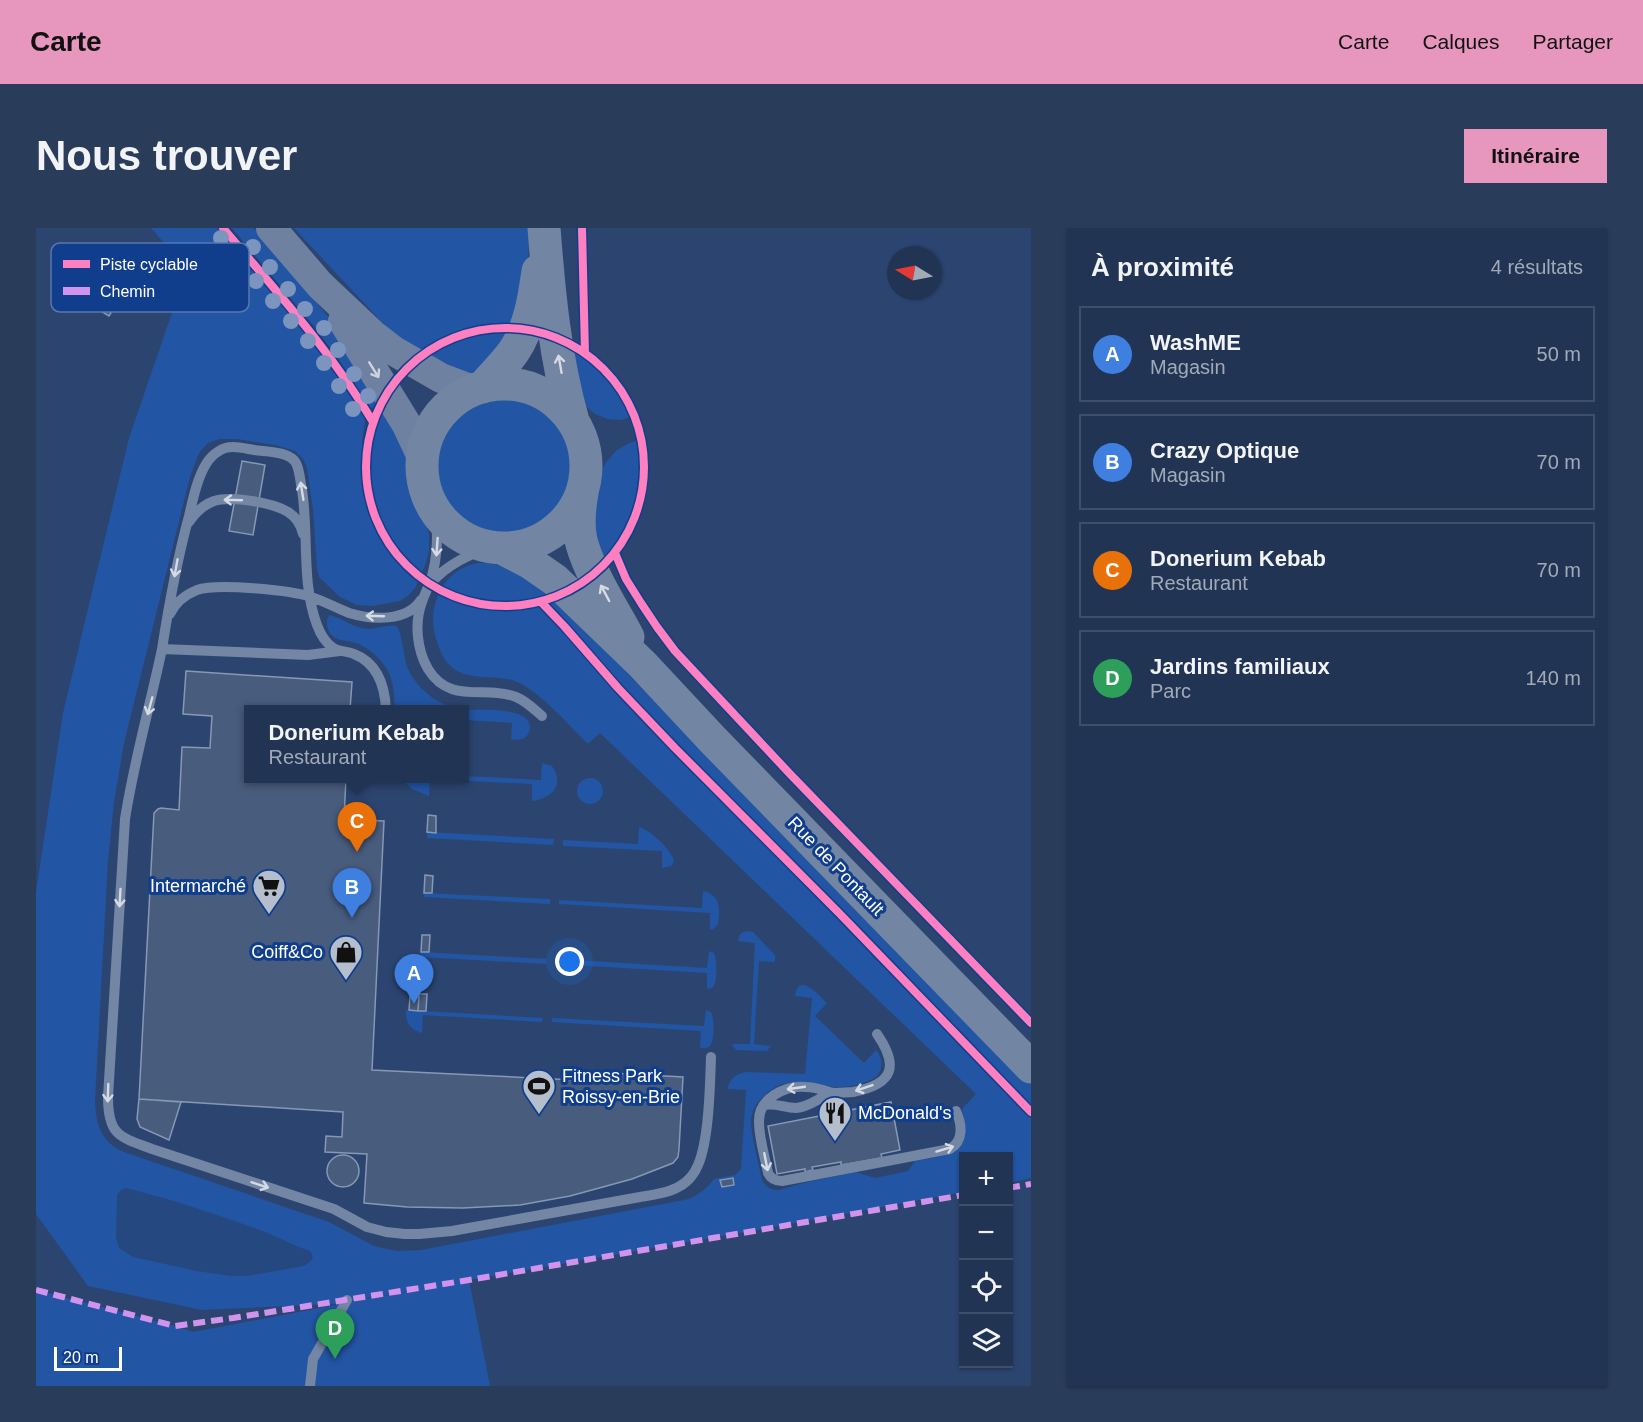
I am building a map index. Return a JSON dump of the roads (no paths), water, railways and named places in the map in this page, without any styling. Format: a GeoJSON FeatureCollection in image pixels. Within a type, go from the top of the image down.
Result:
{"type":"FeatureCollection","features":[{"type":"Feature","properties":{"kind":"main road"},"geometry":{"type":"LineString","coordinates":[[271,228],[321,285],[372,334],[394,351],[441,378],[478,389]]}},
{"type":"Feature","properties":{"kind":"main road"},"geometry":{"type":"LineString","coordinates":[[478,389],[514,351],[525,329],[534,299],[544,228]]}},
{"type":"Feature","properties":{"kind":"main road"},"geometry":{"type":"LineString","coordinates":[[544,228],[555,337],[567,400],[582,440],[586,460],[582,491],[567,519],[551,533],[522,546],[496,547],[472,541],[447,524],[435,508],[425,485],[423,459],[427,440],[436,422],[455,400],[478,389],[505,384],[526,387],[552,400],[564,409],[573,421]]}},
{"type":"Feature","properties":{"kind":"main road"},"geometry":{"type":"LineString","coordinates":[[321,285],[388,392],[423,459]]}},
{"type":"Feature","properties":{"kind":"main road","name":"Rue de Pontault"},"geometry":{"type":"LineString","coordinates":[[582,491],[578,519],[582,545],[642,664]]}},
{"type":"Feature","properties":{"kind":"main road","name":"Rue de Pontault"},"geometry":{"type":"LineString","coordinates":[[496,547],[529,562],[555,580],[642,664],[712,740],[1031,1067]]}},
{"type":"Feature","properties":{"kind":"lane"},"geometry":{"type":"LineString","coordinates":[[306,549],[304,502],[295,462],[282,455],[243,448],[229,447],[213,455],[200,477],[177,560],[152,697],[130,783],[125,819],[108,1097],[109,1120],[114,1130],[141,1145],[334,1209],[371,1229],[391,1233],[419,1234],[452,1231],[640,1197],[683,1185],[694,1173],[702,1154],[711,1058]]}},
{"type":"Feature","properties":{"kind":"lane"},"geometry":{"type":"LineString","coordinates":[[185,532],[196,513],[208,503],[224,499],[270,505],[290,513],[300,524],[305,540],[310,596],[322,635],[331,646],[356,655],[373,668],[382,686],[385,705]]}},
{"type":"Feature","properties":{"kind":"lane"},"geometry":{"type":"LineString","coordinates":[[435,508],[438,530],[435,567],[418,615],[418,641],[424,661],[436,680],[447,687],[475,694],[496,693],[516,697],[542,716]]}},
{"type":"Feature","properties":{"kind":"lane"},"geometry":{"type":"LineString","coordinates":[[166,621],[179,601],[194,591],[206,588],[271,591],[310,596],[348,612],[380,617],[400,615],[416,607],[442,572],[455,562],[496,547]]}},
{"type":"Feature","properties":{"kind":"lane"},"geometry":{"type":"LineString","coordinates":[[162,649],[308,655],[340,651]]}},
{"type":"Feature","properties":{"kind":"lane"},"geometry":{"type":"LineString","coordinates":[[764,1105],[803,1107],[824,1096],[859,1090],[878,1083],[887,1076],[891,1062],[877,1034]]}},
{"type":"Feature","properties":{"kind":"lane"},"geometry":{"type":"LineString","coordinates":[[834,1093],[810,1087],[794,1088],[778,1093],[764,1105],[760,1111],[759,1122],[768,1173],[771,1178],[778,1181],[950,1149],[957,1142],[961,1132],[956,1111]]}},
{"type":"Feature","properties":{"kind":"lane"},"geometry":{"type":"LineString","coordinates":[[310,1386],[313,1359],[347,1300]]}},
{"type":"Feature","properties":{"kind":"place","name":"Donerium Kebab"},"geometry":{"type":"Point","coordinates":[357,852]}},
{"type":"Feature","properties":{"kind":"place","name":"Intermarché"},"geometry":{"type":"Point","coordinates":[269,915]}},
{"type":"Feature","properties":{"kind":"place","name":"Crazy Optique"},"geometry":{"type":"Point","coordinates":[352,918]}},
{"type":"Feature","properties":{"kind":"place","name":"Coiff&Co"},"geometry":{"type":"Point","coordinates":[346,981]}},
{"type":"Feature","properties":{"kind":"place","name":"WashME"},"geometry":{"type":"Point","coordinates":[414,1004]}},
{"type":"Feature","properties":{"kind":"place","name":"Fitness Park Roissy-en-Brie"},"geometry":{"type":"Point","coordinates":[539,1115]}},
{"type":"Feature","properties":{"kind":"place","name":"McDonald's"},"geometry":{"type":"Point","coordinates":[835,1142]}},
{"type":"Feature","properties":{"kind":"place","name":"Jardins familiaux"},"geometry":{"type":"Point","coordinates":[335,1359]}}]}
